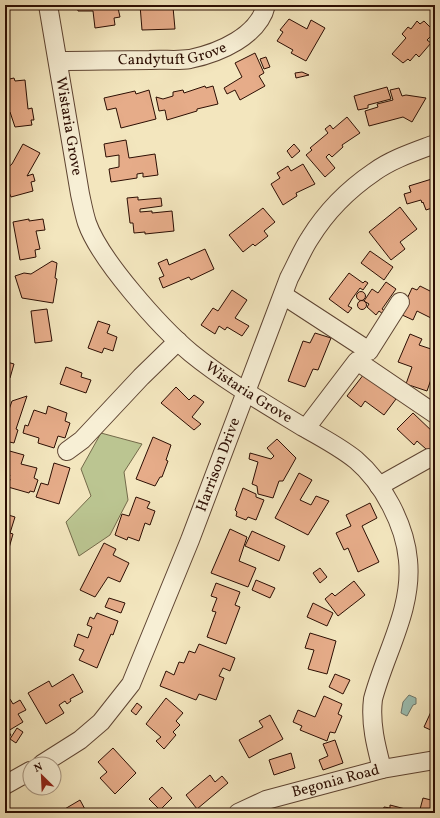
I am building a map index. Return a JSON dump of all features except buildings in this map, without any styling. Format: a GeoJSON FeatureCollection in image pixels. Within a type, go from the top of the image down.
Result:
{"type":"FeatureCollection","features":[{"type":"Feature","properties":{"kind":"street","name":"Wistaria Grove"},"geometry":{"type":"LineString","coordinates":[[48,5],[74,166],[87,223],[97,243],[117,273],[178,341],[191,353],[247,392],[356,461],[379,486],[390,504],[407,554],[408,586],[403,614],[377,684],[372,705],[373,728],[382,770]]}},
{"type":"Feature","properties":{"kind":"street","name":"Candytuft Grove"},"geometry":{"type":"LineString","coordinates":[[58,61],[189,59],[214,52],[242,37],[256,26],[264,15],[266,5]]}},
{"type":"Feature","properties":{"kind":"street","name":"Harrison Drive"},"geometry":{"type":"LineString","coordinates":[[55,756],[80,740],[101,722],[131,684],[188,547],[289,278],[310,238],[333,208],[356,186],[375,171],[401,157],[435,144]]}},
{"type":"Feature","properties":{"kind":"street"},"geometry":{"type":"LineString","coordinates":[[283,295],[369,351],[400,302]]}},
{"type":"Feature","properties":{"kind":"street"},"geometry":{"type":"LineString","coordinates":[[67,451],[82,440],[141,377],[178,341]]}},
{"type":"Feature","properties":{"kind":"street"},"geometry":{"type":"LineString","coordinates":[[306,428],[357,361],[435,414]]}},
{"type":"Feature","properties":{"kind":"street"},"geometry":{"type":"LineString","coordinates":[[379,486],[429,458]]}},
{"type":"Feature","properties":{"kind":"street","name":"Begonia Road"},"geometry":{"type":"LineString","coordinates":[[238,813],[266,800],[382,770],[435,760]]}},
{"type":"Feature","properties":{"kind":"street"},"geometry":{"type":"LineString","coordinates":[[5,786],[22,776]]}},
{"type":"Feature","properties":{"kind":"green space"},"geometry":{"type":"Polygon","coordinates":[[[101,433],[142,444],[124,472],[128,500],[110,535],[79,556],[66,522],[91,496],[81,469],[101,433]]]}},
{"type":"Feature","properties":{"kind":"water"},"geometry":{"type":"Polygon","coordinates":[[[409,695],[416,698],[416,704],[413,705],[407,716],[401,713],[403,702],[409,695]]]}}]}
